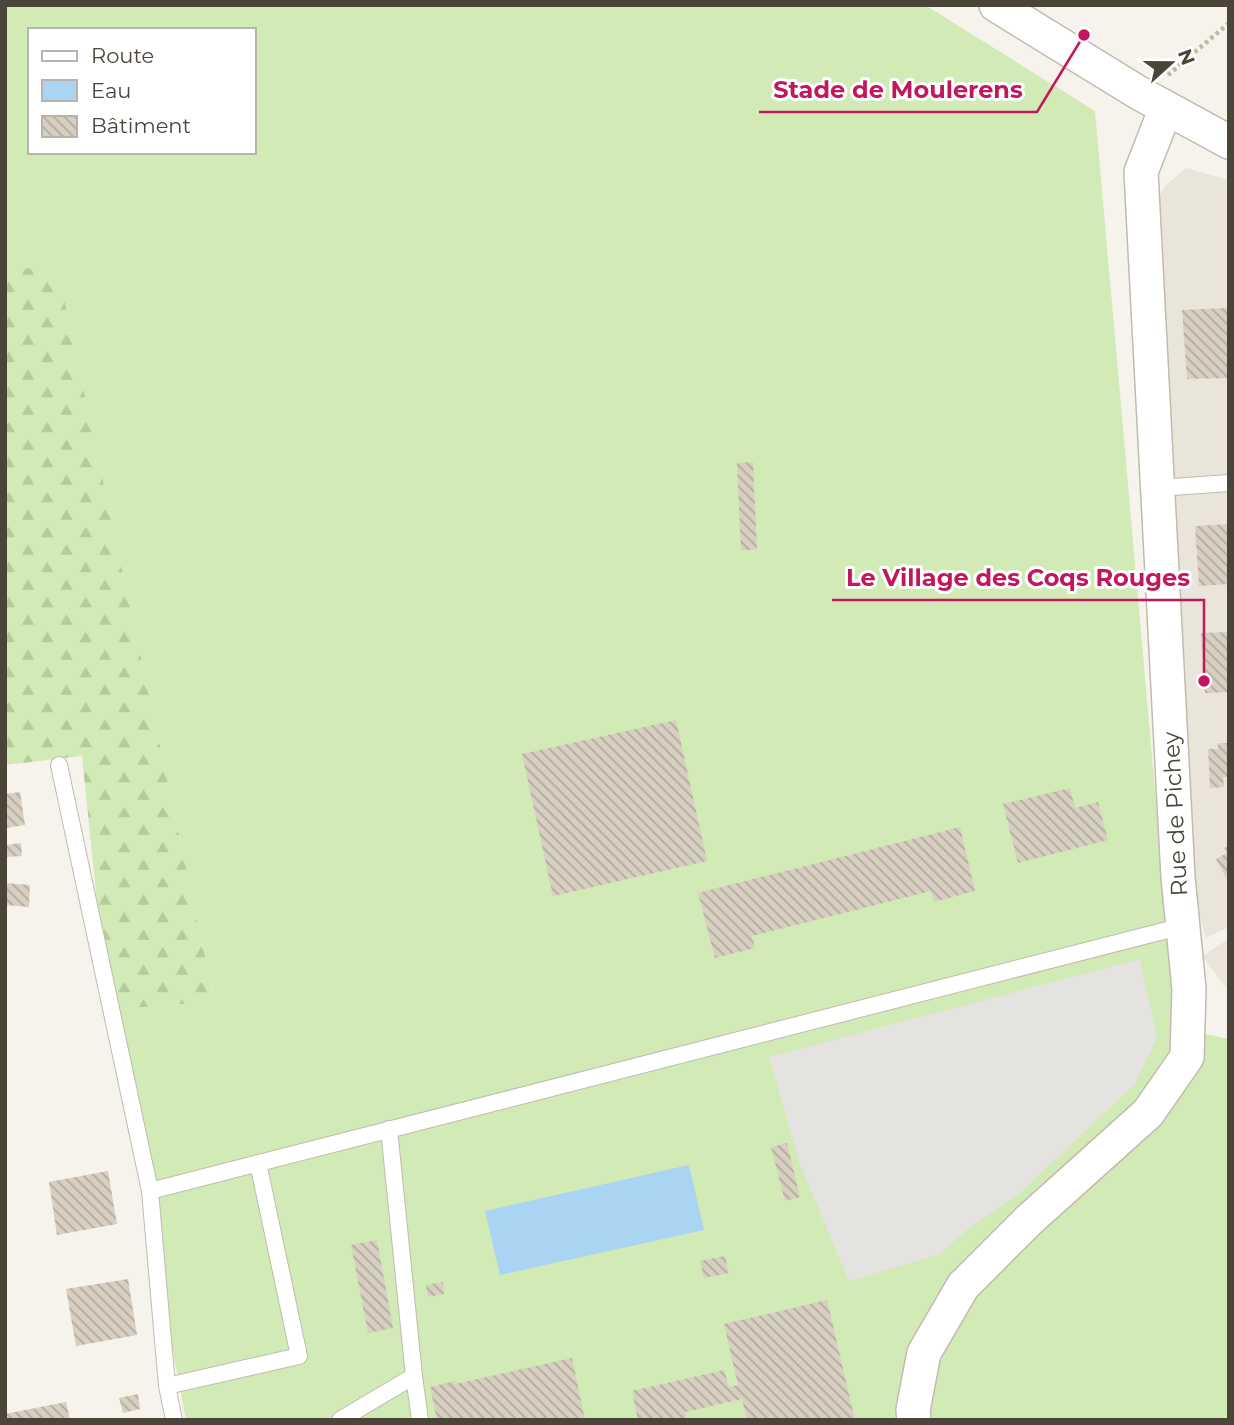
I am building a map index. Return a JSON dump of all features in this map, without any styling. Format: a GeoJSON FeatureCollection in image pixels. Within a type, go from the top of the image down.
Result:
{"type":"FeatureCollection","features":[{"type":"Feature","properties":{"kind":"street"},"geometry":{"type":"LineString","coordinates":[[996,5],[1153,100],[1229,142]]}},
{"type":"Feature","properties":{"kind":"street","name":"Rue de Pichey"},"geometry":{"type":"LineString","coordinates":[[914,1420],[913,1410],[924,1353],[963,1286],[1029,1220],[1148,1113],[1187,1057],[1189,989],[1183,926],[1141,172],[1153,100]]}},
{"type":"Feature","properties":{"kind":"lane"},"geometry":{"type":"LineString","coordinates":[[1158,488],[1229,483]]}},
{"type":"Feature","properties":{"kind":"lane"},"geometry":{"type":"LineString","coordinates":[[59,765],[150,1191],[167,1386],[174,1420]]}},
{"type":"Feature","properties":{"kind":"lane"},"geometry":{"type":"LineString","coordinates":[[150,1191],[1183,926]]}},
{"type":"Feature","properties":{"kind":"lane"},"geometry":{"type":"LineString","coordinates":[[390,1129],[420,1420]]}},
{"type":"Feature","properties":{"kind":"lane"},"geometry":{"type":"LineString","coordinates":[[167,1386],[299,1356],[258,1163]]}},
{"type":"Feature","properties":{"kind":"lane"},"geometry":{"type":"LineString","coordinates":[[340,1420],[414,1376]]}},
{"type":"Feature","properties":{"kind":"path"},"geometry":{"type":"LineString","coordinates":[[1153,100],[1160,82],[1229,23]]}},
{"type":"Feature","properties":{"kind":"shaded area"},"geometry":{"type":"Polygon","coordinates":[[[1186,168],[1229,180],[1229,927],[1206,938],[1190,884],[1153,208],[1165,186],[1186,168]]]}},
{"type":"Feature","properties":{"kind":"shaded area"},"geometry":{"type":"Polygon","coordinates":[[[1229,939],[1229,991],[1202,956],[1229,939]]]}},
{"type":"Feature","properties":{"kind":"shaded area"},"geometry":{"type":"Polygon","coordinates":[[[1140,959],[1157,1038],[1134,1085],[1022,1191],[964,1232],[941,1254],[849,1281],[800,1164],[769,1057],[1140,959]]]}},
{"type":"Feature","properties":{"kind":"green space"},"geometry":{"type":"Polygon","coordinates":[[[5,5],[925,5],[1095,111],[1176,1028],[1229,1039],[1229,1420],[186,1420],[108,1010],[215,1002],[57,266],[5,270],[5,5]]]}},
{"type":"Feature","properties":{"kind":"green space"},"geometry":{"type":"Polygon","coordinates":[[[57,265],[215,1002],[108,1010],[82,756],[5,765],[5,270],[57,265]]]}},
{"type":"Feature","properties":{"kind":"water"},"geometry":{"type":"Polygon","coordinates":[[[689,1165],[704,1230],[500,1275],[485,1211],[689,1165]]]}},
{"type":"Feature","properties":{"kind":"building"},"geometry":{"type":"Polygon","coordinates":[[[1229,308],[1229,378],[1187,379],[1182,310],[1229,308]]]}},
{"type":"Feature","properties":{"kind":"building"},"geometry":{"type":"Polygon","coordinates":[[[753,462],[757,549],[741,551],[737,463],[753,462]]]}},
{"type":"Feature","properties":{"kind":"building"},"geometry":{"type":"Polygon","coordinates":[[[1229,524],[1229,584],[1199,586],[1195,526],[1229,524]]]}},
{"type":"Feature","properties":{"kind":"building"},"geometry":{"type":"Polygon","coordinates":[[[1229,632],[1229,692],[1205,693],[1201,633],[1229,632]]]}},
{"type":"Feature","properties":{"kind":"building"},"geometry":{"type":"Polygon","coordinates":[[[676,720],[707,861],[553,896],[522,754],[676,720]]]}},
{"type":"Feature","properties":{"kind":"building"},"geometry":{"type":"Polygon","coordinates":[[[1218,743],[1229,743],[1229,777],[1223,777],[1224,787],[1210,788],[1208,749],[1218,749],[1218,743]]]}},
{"type":"Feature","properties":{"kind":"building"},"geometry":{"type":"Polygon","coordinates":[[[1070,788],[1075,808],[1098,802],[1108,840],[1018,863],[1003,804],[1070,788]]]}},
{"type":"Feature","properties":{"kind":"building"},"geometry":{"type":"Polygon","coordinates":[[[20,792],[25,825],[5,828],[5,794],[20,792]]]}},
{"type":"Feature","properties":{"kind":"building"},"geometry":{"type":"Polygon","coordinates":[[[960,827],[975,891],[934,902],[931,891],[752,936],[755,948],[715,958],[698,893],[960,827]]]}},
{"type":"Feature","properties":{"kind":"building"},"geometry":{"type":"Polygon","coordinates":[[[21,843],[22,856],[5,857],[5,845],[21,843]]]}},
{"type":"Feature","properties":{"kind":"building"},"geometry":{"type":"Polygon","coordinates":[[[1229,846],[1229,883],[1216,859],[1227,853],[1224,848],[1229,846]]]}},
{"type":"Feature","properties":{"kind":"building"},"geometry":{"type":"Polygon","coordinates":[[[5,883],[30,885],[29,907],[5,905],[5,883]]]}},
{"type":"Feature","properties":{"kind":"building"},"geometry":{"type":"Polygon","coordinates":[[[787,1143],[800,1197],[785,1201],[771,1147],[787,1143]]]}},
{"type":"Feature","properties":{"kind":"building"},"geometry":{"type":"Polygon","coordinates":[[[108,1171],[117,1224],[57,1235],[49,1182],[108,1171]]]}},
{"type":"Feature","properties":{"kind":"building"},"geometry":{"type":"Polygon","coordinates":[[[377,1240],[393,1328],[368,1333],[351,1245],[377,1240]]]}},
{"type":"Feature","properties":{"kind":"building"},"geometry":{"type":"Polygon","coordinates":[[[725,1256],[729,1273],[704,1278],[700,1261],[725,1256]]]}},
{"type":"Feature","properties":{"kind":"building"},"geometry":{"type":"Polygon","coordinates":[[[128,1279],[137,1335],[76,1346],[66,1289],[128,1279]]]}},
{"type":"Feature","properties":{"kind":"building"},"geometry":{"type":"Polygon","coordinates":[[[443,1282],[444,1294],[428,1297],[426,1285],[443,1282]]]}},
{"type":"Feature","properties":{"kind":"building"},"geometry":{"type":"Polygon","coordinates":[[[827,1300],[855,1420],[747,1420],[742,1399],[685,1412],[686,1420],[638,1420],[632,1391],[724,1370],[729,1387],[738,1385],[724,1324],[827,1300]]]}},
{"type":"Feature","properties":{"kind":"building"},"geometry":{"type":"Polygon","coordinates":[[[572,1358],[585,1420],[437,1420],[430,1387],[572,1358]]]}},
{"type":"Feature","properties":{"kind":"building"},"geometry":{"type":"Polygon","coordinates":[[[138,1394],[140,1409],[123,1413],[119,1398],[138,1394]]]}},
{"type":"Feature","properties":{"kind":"building"},"geometry":{"type":"Polygon","coordinates":[[[66,1402],[70,1420],[5,1420],[5,1414],[66,1402]]]}},
{"type":"Feature","properties":{"kind":"place","name":"Stade de Moulerens"},"geometry":{"type":"Point","coordinates":[1084,35]}},
{"type":"Feature","properties":{"kind":"place","name":"Le Village des Coqs Rouges"},"geometry":{"type":"Point","coordinates":[1204,681]}}]}
